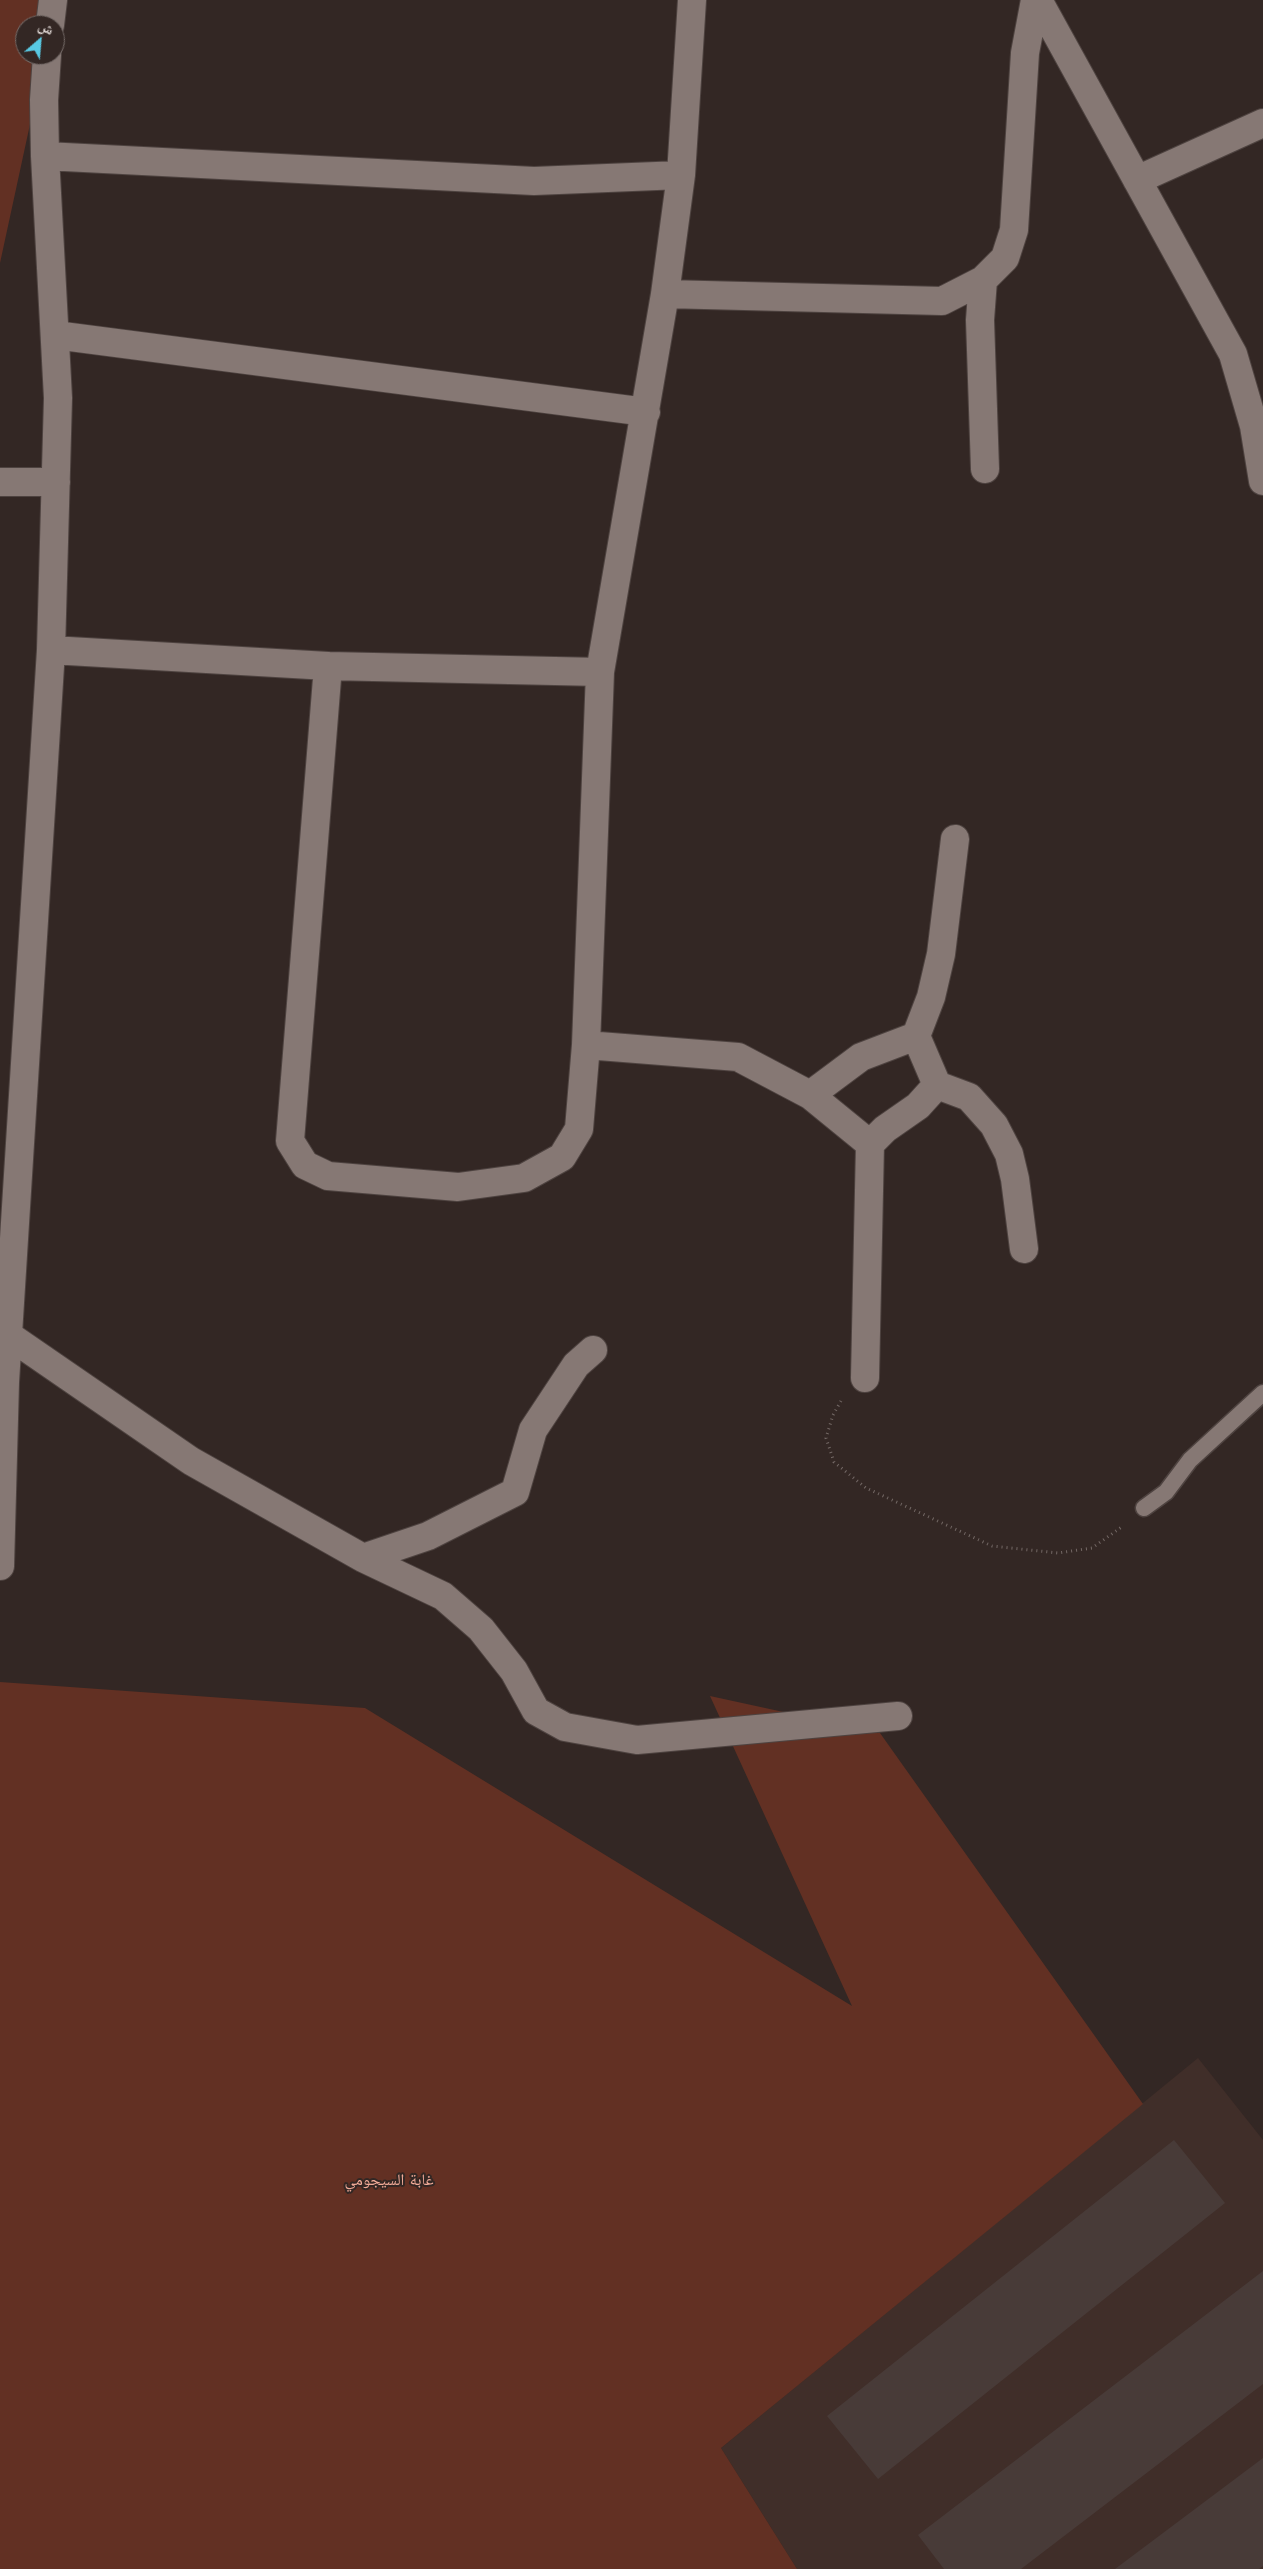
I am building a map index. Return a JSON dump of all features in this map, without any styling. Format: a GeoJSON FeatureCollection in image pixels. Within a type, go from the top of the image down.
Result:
{"type":"FeatureCollection","features":[{"type":"Feature","properties":{"kind":"street"},"geometry":{"type":"LineString","coordinates":[[51,15],[53,0]]}},
{"type":"Feature","properties":{"kind":"street"},"geometry":{"type":"LineString","coordinates":[[328,666],[290,1141],[306,1165],[328,1176],[458,1187],[524,1178],[562,1157],[580,1129],[586,1046],[600,672],[666,294],[681,175],[692,0]]}},
{"type":"Feature","properties":{"kind":"street"},"geometry":{"type":"LineString","coordinates":[[666,294],[942,301],[984,280],[1005,258],[1014,230],[1024,53],[1036,0]]}},
{"type":"Feature","properties":{"kind":"street"},"geometry":{"type":"LineString","coordinates":[[1036,0],[1233,354],[1254,426],[1263,481]]}},
{"type":"Feature","properties":{"kind":"street"},"geometry":{"type":"LineString","coordinates":[[0,1566],[8,1335],[51,650],[58,398],[45,156],[44,100],[46,65]]}},
{"type":"Feature","properties":{"kind":"street"},"geometry":{"type":"LineString","coordinates":[[1137,180],[1263,123]]}},
{"type":"Feature","properties":{"kind":"street"},"geometry":{"type":"LineString","coordinates":[[45,156],[534,182],[681,175]]}},
{"type":"Feature","properties":{"kind":"street"},"geometry":{"type":"LineString","coordinates":[[984,280],[980,320],[985,469]]}},
{"type":"Feature","properties":{"kind":"street"},"geometry":{"type":"LineString","coordinates":[[56,335],[646,412]]}},
{"type":"Feature","properties":{"kind":"street"},"geometry":{"type":"LineString","coordinates":[[0,482],[56,482]]}},
{"type":"Feature","properties":{"kind":"street"},"geometry":{"type":"LineString","coordinates":[[51,650],[328,666],[600,672]]}},
{"type":"Feature","properties":{"kind":"street"},"geometry":{"type":"LineString","coordinates":[[955,840],[941,954],[931,997],[916,1036],[937,1085],[968,1097],[994,1125],[1009,1154],[1024,1249]]}},
{"type":"Feature","properties":{"kind":"street"},"geometry":{"type":"LineString","coordinates":[[810,1095],[861,1057],[916,1036]]}},
{"type":"Feature","properties":{"kind":"street"},"geometry":{"type":"LineString","coordinates":[[586,1046],[738,1058],[810,1095],[870,1144]]}},
{"type":"Feature","properties":{"kind":"street"},"geometry":{"type":"LineString","coordinates":[[865,1378],[870,1144],[885,1129],[918,1106],[937,1085]]}},
{"type":"Feature","properties":{"kind":"street"},"geometry":{"type":"LineString","coordinates":[[8,1335],[191,1462],[363,1558],[443,1596],[481,1630],[514,1671],[536,1711],[565,1727],[637,1740],[898,1716]]}},
{"type":"Feature","properties":{"kind":"street"},"geometry":{"type":"LineString","coordinates":[[363,1558],[428,1536],[515,1492],[533,1430],[576,1365],[593,1350]]}},
{"type":"Feature","properties":{"kind":"lane"},"geometry":{"type":"LineString","coordinates":[[1144,1508],[1166,1492],[1190,1460],[1263,1393]]}},
{"type":"Feature","properties":{"kind":"path"},"geometry":{"type":"LineString","coordinates":[[865,1378],[843,1398],[833,1415],[826,1438],[834,1462],[866,1488],[992,1546],[1058,1553],[1092,1548],[1116,1532],[1144,1508]]}},
{"type":"Feature","properties":{"kind":"shaded area"},"geometry":{"type":"Polygon","coordinates":[[[1198,2058],[1263,2140],[1263,2569],[797,2569],[721,2448],[1198,2058]]]}},
{"type":"Feature","properties":{"kind":"green space"},"geometry":{"type":"Polygon","coordinates":[[[0,0],[57,0],[54,15],[15,15],[15,65],[43,65],[0,263],[0,0]]]}},
{"type":"Feature","properties":{"kind":"green space","name":"غابة السيجومي"},"geometry":{"type":"Polygon","coordinates":[[[0,1682],[365,1708],[852,2006],[710,1696],[880,1733],[1143,2104],[721,2448],[797,2569],[0,2569],[0,1682]]]}},
{"type":"Feature","properties":{"kind":"building"},"geometry":{"type":"Polygon","coordinates":[[[1174,2140],[1225,2203],[878,2479],[827,2416],[1174,2140]]]}},
{"type":"Feature","properties":{"kind":"building"},"geometry":{"type":"Polygon","coordinates":[[[1263,2271],[1263,2384],[1021,2569],[944,2569],[918,2535],[1263,2271]]]}},
{"type":"Feature","properties":{"kind":"building"},"geometry":{"type":"Polygon","coordinates":[[[1263,2458],[1263,2566],[1259,2569],[1115,2569],[1263,2458]]]}}]}
